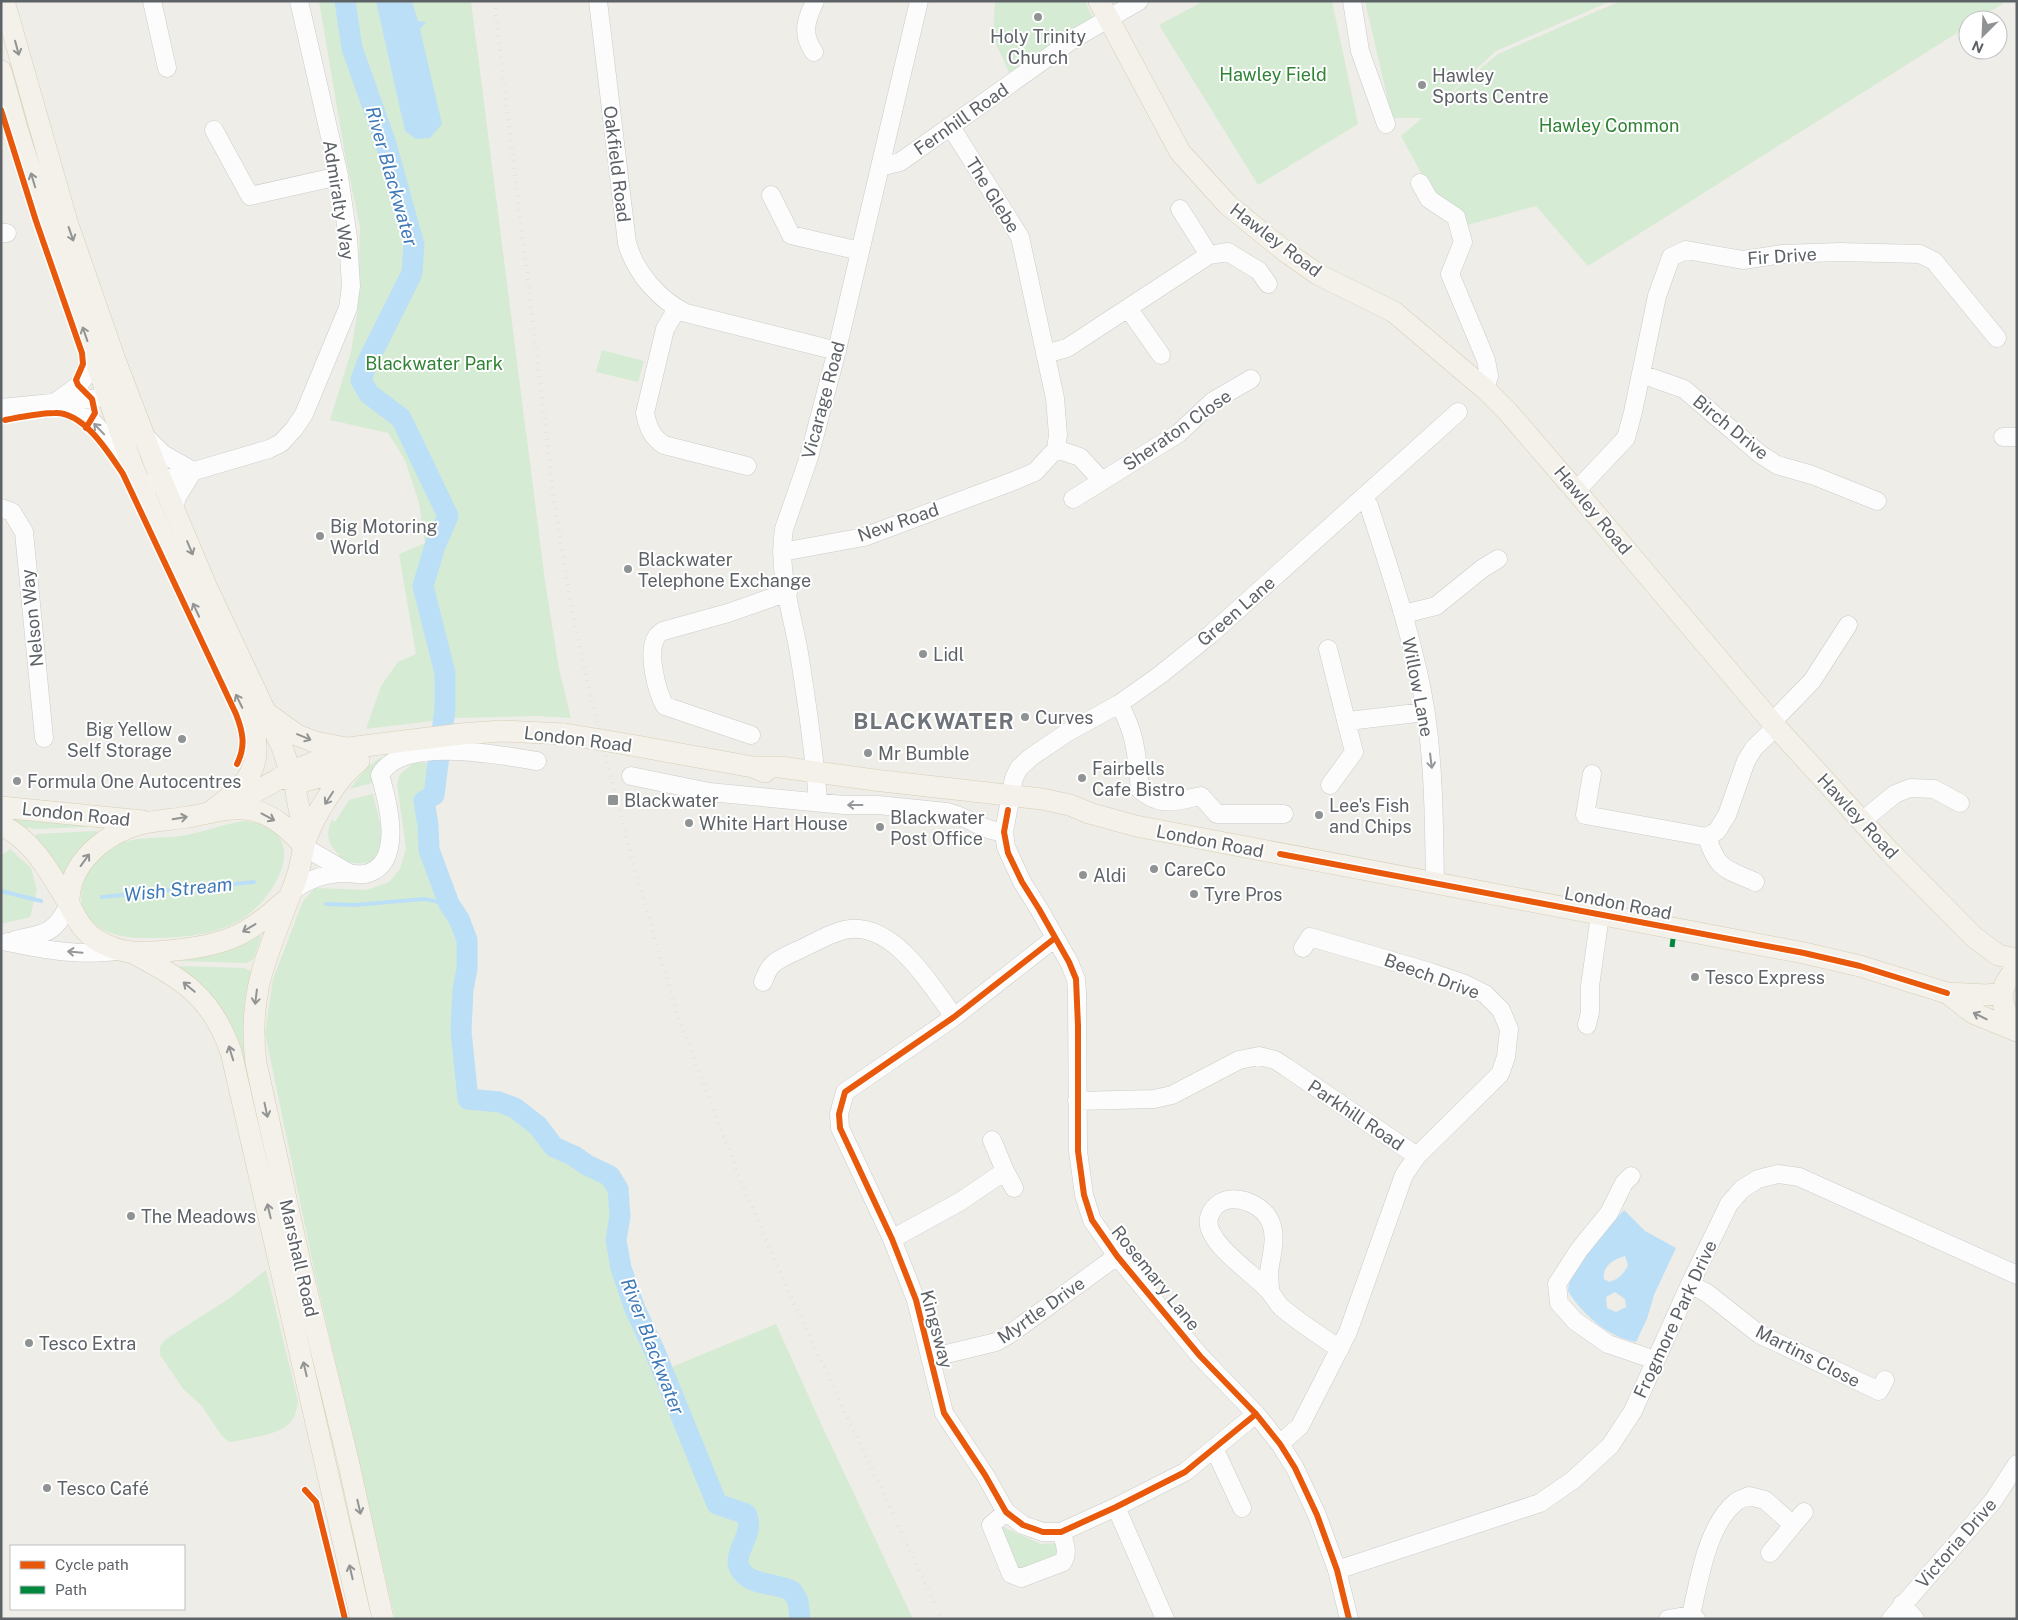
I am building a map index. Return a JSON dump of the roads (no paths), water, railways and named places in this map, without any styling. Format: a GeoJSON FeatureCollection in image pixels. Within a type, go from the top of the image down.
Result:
{"type":"FeatureCollection","features":[{"type":"Feature","properties":{"kind":"main road"},"geometry":{"type":"LineString","coordinates":[[4,1],[67,222],[115,360],[144,434],[152,483],[177,569],[252,726],[257,746],[269,769],[288,777]]}},
{"type":"Feature","properties":{"kind":"main road","name":"Hawley Road"},"geometry":{"type":"LineString","coordinates":[[1109,9],[1143,69],[1156,107],[1180,152],[1228,205],[1286,252],[1319,275],[1394,312],[1485,389],[1508,412],[1576,491],[1774,725],[1890,852],[2009,971]]}},
{"type":"Feature","properties":{"kind":"main road"},"geometry":{"type":"LineString","coordinates":[[1,71],[41,203],[92,356],[132,465],[152,483],[174,509],[222,622],[266,712],[288,777],[304,843]]}},
{"type":"Feature","properties":{"kind":"main road"},"geometry":{"type":"LineString","coordinates":[[107,396],[128,392]]}},
{"type":"Feature","properties":{"kind":"main road"},"geometry":{"type":"LineString","coordinates":[[266,712],[297,735],[353,754],[345,774],[304,843]]}},
{"type":"Feature","properties":{"kind":"main road","name":"London Road"},"geometry":{"type":"LineString","coordinates":[[216,812],[288,777],[353,754],[411,745],[458,742],[501,731],[565,734],[631,745],[753,767],[778,777],[817,786],[948,807],[1009,803]]}},
{"type":"Feature","properties":{"kind":"main road"},"geometry":{"type":"LineString","coordinates":[[216,812],[248,778],[256,760],[257,746]]}},
{"type":"Feature","properties":{"kind":"main road","name":"London Road"},"geometry":{"type":"LineString","coordinates":[[817,786],[1009,803],[1067,816],[1089,813],[1167,832],[1860,966],[1947,993],[1987,995],[2009,971]]}},
{"type":"Feature","properties":{"kind":"main road","name":"London Road"},"geometry":{"type":"LineString","coordinates":[[1,806],[150,822]]}},
{"type":"Feature","properties":{"kind":"main road"},"geometry":{"type":"LineString","coordinates":[[70,905],[70,893],[78,870],[92,851],[102,842],[126,829],[150,822],[216,812],[254,810],[268,816],[304,843]]}},
{"type":"Feature","properties":{"kind":"main road","name":"London Road"},"geometry":{"type":"LineString","coordinates":[[1,825],[19,835],[32,847],[70,905],[80,924],[90,935],[110,946],[127,951]]}},
{"type":"Feature","properties":{"kind":"main road","name":"Marshall Road"},"geometry":{"type":"LineString","coordinates":[[304,843],[290,895],[266,956],[258,986],[254,1027],[256,1063],[383,1619]]}},
{"type":"Feature","properties":{"kind":"main road"},"geometry":{"type":"LineString","coordinates":[[127,951],[189,948],[223,941],[253,926],[290,895]]}},
{"type":"Feature","properties":{"kind":"main road","name":"Marshall Road"},"geometry":{"type":"LineString","coordinates":[[127,951],[170,973],[203,999],[220,1024],[232,1052],[361,1619]]}},
{"type":"Feature","properties":{"kind":"main road"},"geometry":{"type":"LineString","coordinates":[[2009,971],[2002,1003],[2006,1014],[2017,1029]]}},
{"type":"Feature","properties":{"kind":"main road","name":"London Road"},"geometry":{"type":"LineString","coordinates":[[1947,993],[1972,1013],[2017,1029]]}},
{"type":"Feature","properties":{"kind":"street"},"geometry":{"type":"LineString","coordinates":[[152,1],[167,68]]}},
{"type":"Feature","properties":{"kind":"street","name":"Admiralty Way"},"geometry":{"type":"LineString","coordinates":[[152,483],[251,455],[281,443],[304,414],[348,308],[351,286],[348,238],[339,176],[299,1]]}},
{"type":"Feature","properties":{"kind":"street","name":"Oakfield Road"},"geometry":{"type":"LineString","coordinates":[[598,1],[627,243],[630,253],[646,279],[663,298],[677,309]]}},
{"type":"Feature","properties":{"kind":"street"},"geometry":{"type":"LineString","coordinates":[[814,52],[808,43],[806,34],[810,12],[815,1]]}},
{"type":"Feature","properties":{"kind":"street","name":"Vicarage Road"},"geometry":{"type":"LineString","coordinates":[[817,786],[810,721],[782,552],[784,529],[809,457],[837,350],[919,1]]}},
{"type":"Feature","properties":{"kind":"street","name":"Fernhill Road"},"geometry":{"type":"LineString","coordinates":[[880,167],[900,162],[951,127],[1075,38],[1109,9],[1139,1]]}},
{"type":"Feature","properties":{"kind":"street"},"geometry":{"type":"LineString","coordinates":[[1352,1],[1360,51],[1386,124]]}},
{"type":"Feature","properties":{"kind":"street","name":"The Glebe"},"geometry":{"type":"LineString","coordinates":[[951,127],[1020,237],[1054,398],[1058,434],[1056,449]]}},
{"type":"Feature","properties":{"kind":"street"},"geometry":{"type":"LineString","coordinates":[[214,130],[250,196],[339,176]]}},
{"type":"Feature","properties":{"kind":"street"},"geometry":{"type":"LineString","coordinates":[[1420,183],[1429,199],[1456,217],[1463,242],[1450,274],[1486,360],[1489,376],[1485,389]]}},
{"type":"Feature","properties":{"kind":"street"},"geometry":{"type":"LineString","coordinates":[[771,195],[791,235],[860,251]]}},
{"type":"Feature","properties":{"kind":"street"},"geometry":{"type":"LineString","coordinates":[[1180,209],[1209,255]]}},
{"type":"Feature","properties":{"kind":"street","name":"Fir Drive"},"geometry":{"type":"LineString","coordinates":[[1576,491],[1626,438],[1657,296],[1671,257],[1686,250],[1743,260],[1782,254],[1840,252],[1920,254],[1934,261],[1997,338]]}},
{"type":"Feature","properties":{"kind":"street"},"geometry":{"type":"LineString","coordinates":[[1045,354],[1068,348],[1209,255],[1228,252],[1259,271],[1268,284]]}},
{"type":"Feature","properties":{"kind":"street"},"geometry":{"type":"LineString","coordinates":[[1128,308],[1162,355]]}},
{"type":"Feature","properties":{"kind":"street"},"geometry":{"type":"LineString","coordinates":[[747,466],[664,445],[655,439],[647,426],[645,413],[665,329],[677,309],[686,313],[837,350]]}},
{"type":"Feature","properties":{"kind":"street"},"geometry":{"type":"LineString","coordinates":[[52,403],[84,380],[92,356]]}},
{"type":"Feature","properties":{"kind":"street","name":"Birch Drive"},"geometry":{"type":"LineString","coordinates":[[1641,374],[1684,389],[1760,454],[1777,465],[1812,475],[1877,501]]}},
{"type":"Feature","properties":{"kind":"street","name":"Sheraton Close"},"geometry":{"type":"LineString","coordinates":[[1072,499],[1179,433],[1213,401],[1251,379]]}},
{"type":"Feature","properties":{"kind":"street"},"geometry":{"type":"LineString","coordinates":[[1,408],[107,396]]}},
{"type":"Feature","properties":{"kind":"street"},"geometry":{"type":"LineString","coordinates":[[52,403],[91,420],[132,465]]}},
{"type":"Feature","properties":{"kind":"street","name":"Green Lane"},"geometry":{"type":"LineString","coordinates":[[1009,803],[1014,778],[1019,768],[1031,757],[1068,732],[1119,704],[1160,675],[1211,634],[1458,412]]}},
{"type":"Feature","properties":{"kind":"street"},"geometry":{"type":"LineString","coordinates":[[144,434],[163,454],[193,471],[177,497],[174,509]]}},
{"type":"Feature","properties":{"kind":"street"},"geometry":{"type":"LineString","coordinates":[[1056,449],[1080,457],[1102,481]]}},
{"type":"Feature","properties":{"kind":"street","name":"New Road"},"geometry":{"type":"LineString","coordinates":[[782,552],[864,536],[1011,482],[1035,472],[1056,449]]}},
{"type":"Feature","properties":{"kind":"street","name":"Willow Lane"},"geometry":{"type":"LineString","coordinates":[[1363,498],[1369,506],[1404,614],[1426,712],[1433,777],[1435,884]]}},
{"type":"Feature","properties":{"kind":"street","name":"Nelson Way"},"geometry":{"type":"LineString","coordinates":[[1,508],[12,512],[24,532],[44,738]]}},
{"type":"Feature","properties":{"kind":"street"},"geometry":{"type":"LineString","coordinates":[[1404,614],[1436,606],[1498,558]]}},
{"type":"Feature","properties":{"kind":"street"},"geometry":{"type":"LineString","coordinates":[[751,735],[665,706],[658,694],[652,652],[657,636],[664,631],[788,592]]}},
{"type":"Feature","properties":{"kind":"street"},"geometry":{"type":"LineString","coordinates":[[1592,774],[1585,815],[1707,837],[1717,831],[1727,814],[1746,761],[1754,748],[1812,681],[1848,625]]}},
{"type":"Feature","properties":{"kind":"street"},"geometry":{"type":"LineString","coordinates":[[1328,649],[1348,721],[1354,752],[1330,785]]}},
{"type":"Feature","properties":{"kind":"street"},"geometry":{"type":"LineString","coordinates":[[1119,704],[1128,720],[1136,745],[1140,790],[1150,798],[1163,803],[1201,796],[1216,814],[1284,814]]}},
{"type":"Feature","properties":{"kind":"street"},"geometry":{"type":"LineString","coordinates":[[1348,721],[1426,712]]}},
{"type":"Feature","properties":{"kind":"street"},"geometry":{"type":"LineString","coordinates":[[458,742],[537,761]]}},
{"type":"Feature","properties":{"kind":"street"},"geometry":{"type":"LineString","coordinates":[[290,895],[316,878],[372,872],[386,858],[391,835],[380,775],[384,767],[411,745]]}},
{"type":"Feature","properties":{"kind":"street"},"geometry":{"type":"LineString","coordinates":[[631,776],[709,792],[817,786]]}},
{"type":"Feature","properties":{"kind":"street"},"geometry":{"type":"LineString","coordinates":[[1862,821],[1895,794],[1910,788],[1934,789],[1960,803]]}},
{"type":"Feature","properties":{"kind":"street","name":"Rosemary Lane"},"geometry":{"type":"LineString","coordinates":[[1009,803],[1004,832],[1006,847],[1013,864],[1069,962],[1076,979],[1078,1151],[1084,1195],[1092,1220],[1116,1256],[1200,1356],[1256,1414],[1280,1444],[1308,1492],[1337,1570],[1349,1619]]}},
{"type":"Feature","properties":{"kind":"street"},"geometry":{"type":"LineString","coordinates":[[948,807],[994,832],[1004,832]]}},
{"type":"Feature","properties":{"kind":"street"},"geometry":{"type":"LineString","coordinates":[[1707,837],[1713,856],[1720,865],[1755,882]]}},
{"type":"Feature","properties":{"kind":"street"},"geometry":{"type":"LineString","coordinates":[[304,843],[349,873]]}},
{"type":"Feature","properties":{"kind":"street"},"geometry":{"type":"LineString","coordinates":[[4,942],[52,930],[58,925],[70,905]]}},
{"type":"Feature","properties":{"kind":"street"},"geometry":{"type":"LineString","coordinates":[[1587,1025],[1590,1012],[1590,986],[1600,915]]}},
{"type":"Feature","properties":{"kind":"street"},"geometry":{"type":"LineString","coordinates":[[763,982],[772,964],[822,939],[850,929],[871,930],[886,938],[904,953],[928,980],[954,1017]]}},
{"type":"Feature","properties":{"kind":"street","name":"Beech Drive"},"geometry":{"type":"LineString","coordinates":[[1303,948],[1310,937],[1412,967],[1465,984],[1485,994],[1501,1010],[1508,1029],[1506,1057],[1500,1074],[1417,1156]]}},
{"type":"Feature","properties":{"kind":"street","name":"Kingsway"},"geometry":{"type":"LineString","coordinates":[[1055,938],[954,1017],[845,1092],[839,1114],[840,1128],[892,1239],[916,1300],[944,1413],[985,1475],[1006,1512],[1023,1525],[1043,1532],[1061,1532],[1185,1472],[1256,1414]]}},
{"type":"Feature","properties":{"kind":"street"},"geometry":{"type":"LineString","coordinates":[[4,942],[42,949],[81,953],[95,954],[127,951]]}},
{"type":"Feature","properties":{"kind":"street","name":"Parkhill Road"},"geometry":{"type":"LineString","coordinates":[[1076,1101],[1154,1098],[1172,1094],[1239,1060],[1259,1056],[1275,1060],[1417,1156],[1404,1175],[1348,1332],[1340,1349],[1300,1426],[1280,1444]]}},
{"type":"Feature","properties":{"kind":"street"},"geometry":{"type":"LineString","coordinates":[[992,1140],[1014,1188]]}},
{"type":"Feature","properties":{"kind":"street"},"geometry":{"type":"LineString","coordinates":[[892,1239],[961,1201],[1005,1171]]}},
{"type":"Feature","properties":{"kind":"street","name":"Frogmore Park Drive"},"geometry":{"type":"LineString","coordinates":[[1337,1570],[1540,1503],[1573,1480],[1610,1446],[1633,1411],[1690,1284],[1729,1204],[1742,1189],[1758,1179],[1778,1174],[1798,1177],[2017,1275]]}},
{"type":"Feature","properties":{"kind":"street"},"geometry":{"type":"LineString","coordinates":[[1631,1176],[1624,1183],[1609,1213],[1579,1250],[1557,1284],[1559,1303],[1575,1321],[1608,1344],[1655,1360]]}},
{"type":"Feature","properties":{"kind":"street"},"geometry":{"type":"LineString","coordinates":[[1270,1291],[1269,1274],[1274,1241],[1271,1222],[1260,1209],[1247,1201],[1227,1199],[1216,1205],[1209,1218],[1210,1230],[1240,1267],[1270,1291],[1279,1306],[1340,1349]]}},
{"type":"Feature","properties":{"kind":"street","name":"Myrtle Drive"},"geometry":{"type":"LineString","coordinates":[[930,1358],[996,1342],[1010,1334],[1116,1256]]}},
{"type":"Feature","properties":{"kind":"street","name":"Martins Close"},"geometry":{"type":"LineString","coordinates":[[1690,1284],[1707,1293],[1759,1334],[1879,1391]]}},
{"type":"Feature","properties":{"kind":"street"},"geometry":{"type":"LineString","coordinates":[[1214,1448],[1242,1508]]}},
{"type":"Feature","properties":{"kind":"street","name":"Victoria Drive"},"geometry":{"type":"LineString","coordinates":[[1891,1619],[1993,1501],[2016,1470]]}},
{"type":"Feature","properties":{"kind":"street"},"geometry":{"type":"LineString","coordinates":[[1668,1619],[1693,1617],[1701,1572],[1712,1538],[1722,1518],[1736,1502],[1750,1496],[1765,1500],[1799,1518],[1770,1553]]}},
{"type":"Feature","properties":{"kind":"street"},"geometry":{"type":"LineString","coordinates":[[1116,1507],[1165,1619]]}},
{"type":"Feature","properties":{"kind":"street"},"geometry":{"type":"LineString","coordinates":[[1006,1512],[991,1525],[1011,1574],[1021,1578],[1064,1562],[1067,1556],[1061,1532]]}},
{"type":"Feature","properties":{"kind":"street"},"geometry":{"type":"LineString","coordinates":[[1902,1604],[1914,1619]]}},
{"type":"Feature","properties":{"kind":"water"},"geometry":{"type":"Polygon","coordinates":[[[376,1],[412,1],[418,21],[426,22],[420,29],[442,124],[430,138],[416,139],[405,131],[376,1]]]}},
{"type":"Feature","properties":{"kind":"water"},"geometry":{"type":"Polygon","coordinates":[[[1624,1210],[1645,1231],[1676,1248],[1654,1295],[1647,1319],[1636,1342],[1616,1335],[1597,1324],[1568,1291],[1570,1276],[1624,1210]],[[1625,1256],[1617,1259],[1607,1267],[1604,1279],[1609,1282],[1623,1274],[1628,1265],[1625,1256]],[[1615,1292],[1606,1297],[1607,1308],[1616,1312],[1626,1307],[1625,1299],[1615,1292]]]}},
{"type":"Feature","properties":{"kind":"waterway","name":"River Blackwater"},"geometry":{"type":"LineString","coordinates":[[345,1],[352,48],[386,144],[414,245],[412,273],[367,363],[361,380],[369,394],[401,418],[448,516],[435,546],[423,586],[445,673],[445,709],[434,795],[424,801],[428,825],[429,850],[449,904],[459,919],[467,940],[467,969],[463,989],[461,1031],[468,1099],[499,1102],[515,1108],[538,1126],[554,1147],[610,1176],[618,1189],[620,1216],[616,1240],[621,1268],[635,1309],[655,1352],[717,1504],[746,1514],[749,1522],[739,1554],[740,1568],[750,1579],[792,1591],[798,1601],[800,1619]]}},
{"type":"Feature","properties":{"kind":"waterway","name":"Wish Stream"},"geometry":{"type":"LineString","coordinates":[[102,897],[254,882]]}},
{"type":"Feature","properties":{"kind":"waterway","name":"Wish Stream"},"geometry":{"type":"LineString","coordinates":[[1,891],[41,901]]}},
{"type":"Feature","properties":{"kind":"waterway","name":"Wish Stream"},"geometry":{"type":"LineString","coordinates":[[326,904],[355,905],[424,899],[449,904]]}},
{"type":"Feature","properties":{"kind":"railway"},"geometry":{"type":"LineString","coordinates":[[494,1],[555,507],[573,615],[591,698],[635,870],[678,1016],[743,1187],[796,1308],[942,1619]]}},
{"type":"Feature","properties":{"kind":"place","name":"Holy Trinity Church"},"geometry":{"type":"Point","coordinates":[1038,17]}},
{"type":"Feature","properties":{"kind":"place","name":"Hawley Sports Centre"},"geometry":{"type":"Point","coordinates":[1422,85]}},
{"type":"Feature","properties":{"kind":"place","name":"Big Motoring World"},"geometry":{"type":"Point","coordinates":[320,536]}},
{"type":"Feature","properties":{"kind":"place","name":"Blackwater Telephone Exchange"},"geometry":{"type":"Point","coordinates":[628,569]}},
{"type":"Feature","properties":{"kind":"place","name":"Lidl"},"geometry":{"type":"Point","coordinates":[923,654]}},
{"type":"Feature","properties":{"kind":"place","name":"Curves"},"geometry":{"type":"Point","coordinates":[1025,717]}},
{"type":"Feature","properties":{"kind":"place","name":"Big Yellow Self Storage"},"geometry":{"type":"Point","coordinates":[182,739]}},
{"type":"Feature","properties":{"kind":"place","name":"Mr Bumble"},"geometry":{"type":"Point","coordinates":[868,753]}},
{"type":"Feature","properties":{"kind":"place","name":"Fairbells Cafe Bistro"},"geometry":{"type":"Point","coordinates":[1082,778]}},
{"type":"Feature","properties":{"kind":"place","name":"Formula One Autocentres"},"geometry":{"type":"Point","coordinates":[17,781]}},
{"type":"Feature","properties":{"kind":"place","name":"Blackwater"},"geometry":{"type":"Point","coordinates":[613,800]}},
{"type":"Feature","properties":{"kind":"place","name":"Lee's Fish and Chips"},"geometry":{"type":"Point","coordinates":[1319,815]}},
{"type":"Feature","properties":{"kind":"place","name":"White Hart House"},"geometry":{"type":"Point","coordinates":[689,823]}},
{"type":"Feature","properties":{"kind":"place","name":"Blackwater Post Office"},"geometry":{"type":"Point","coordinates":[880,827]}},
{"type":"Feature","properties":{"kind":"place","name":"CareCo"},"geometry":{"type":"Point","coordinates":[1154,869]}},
{"type":"Feature","properties":{"kind":"place","name":"Aldi"},"geometry":{"type":"Point","coordinates":[1083,875]}},
{"type":"Feature","properties":{"kind":"place","name":"Tyre Pros"},"geometry":{"type":"Point","coordinates":[1194,894]}},
{"type":"Feature","properties":{"kind":"place","name":"Tesco Express"},"geometry":{"type":"Point","coordinates":[1695,977]}},
{"type":"Feature","properties":{"kind":"place","name":"The Meadows"},"geometry":{"type":"Point","coordinates":[131,1216]}},
{"type":"Feature","properties":{"kind":"place","name":"Tesco Extra"},"geometry":{"type":"Point","coordinates":[29,1343]}},
{"type":"Feature","properties":{"kind":"place","name":"Tesco Café"},"geometry":{"type":"Point","coordinates":[47,1488]}},
{"type":"Feature","properties":{"kind":"district","name":"BLACKWATER"},"geometry":{"type":"Point","coordinates":[934,721]}},
{"type":"Feature","properties":{"kind":"park label","name":"Hawley Field"},"geometry":{"type":"Point","coordinates":[1273,74]}},
{"type":"Feature","properties":{"kind":"park label","name":"Hawley Common"},"geometry":{"type":"Point","coordinates":[1609,125]}},
{"type":"Feature","properties":{"kind":"park label","name":"Blackwater Park"},"geometry":{"type":"Point","coordinates":[434,363]}}]}
